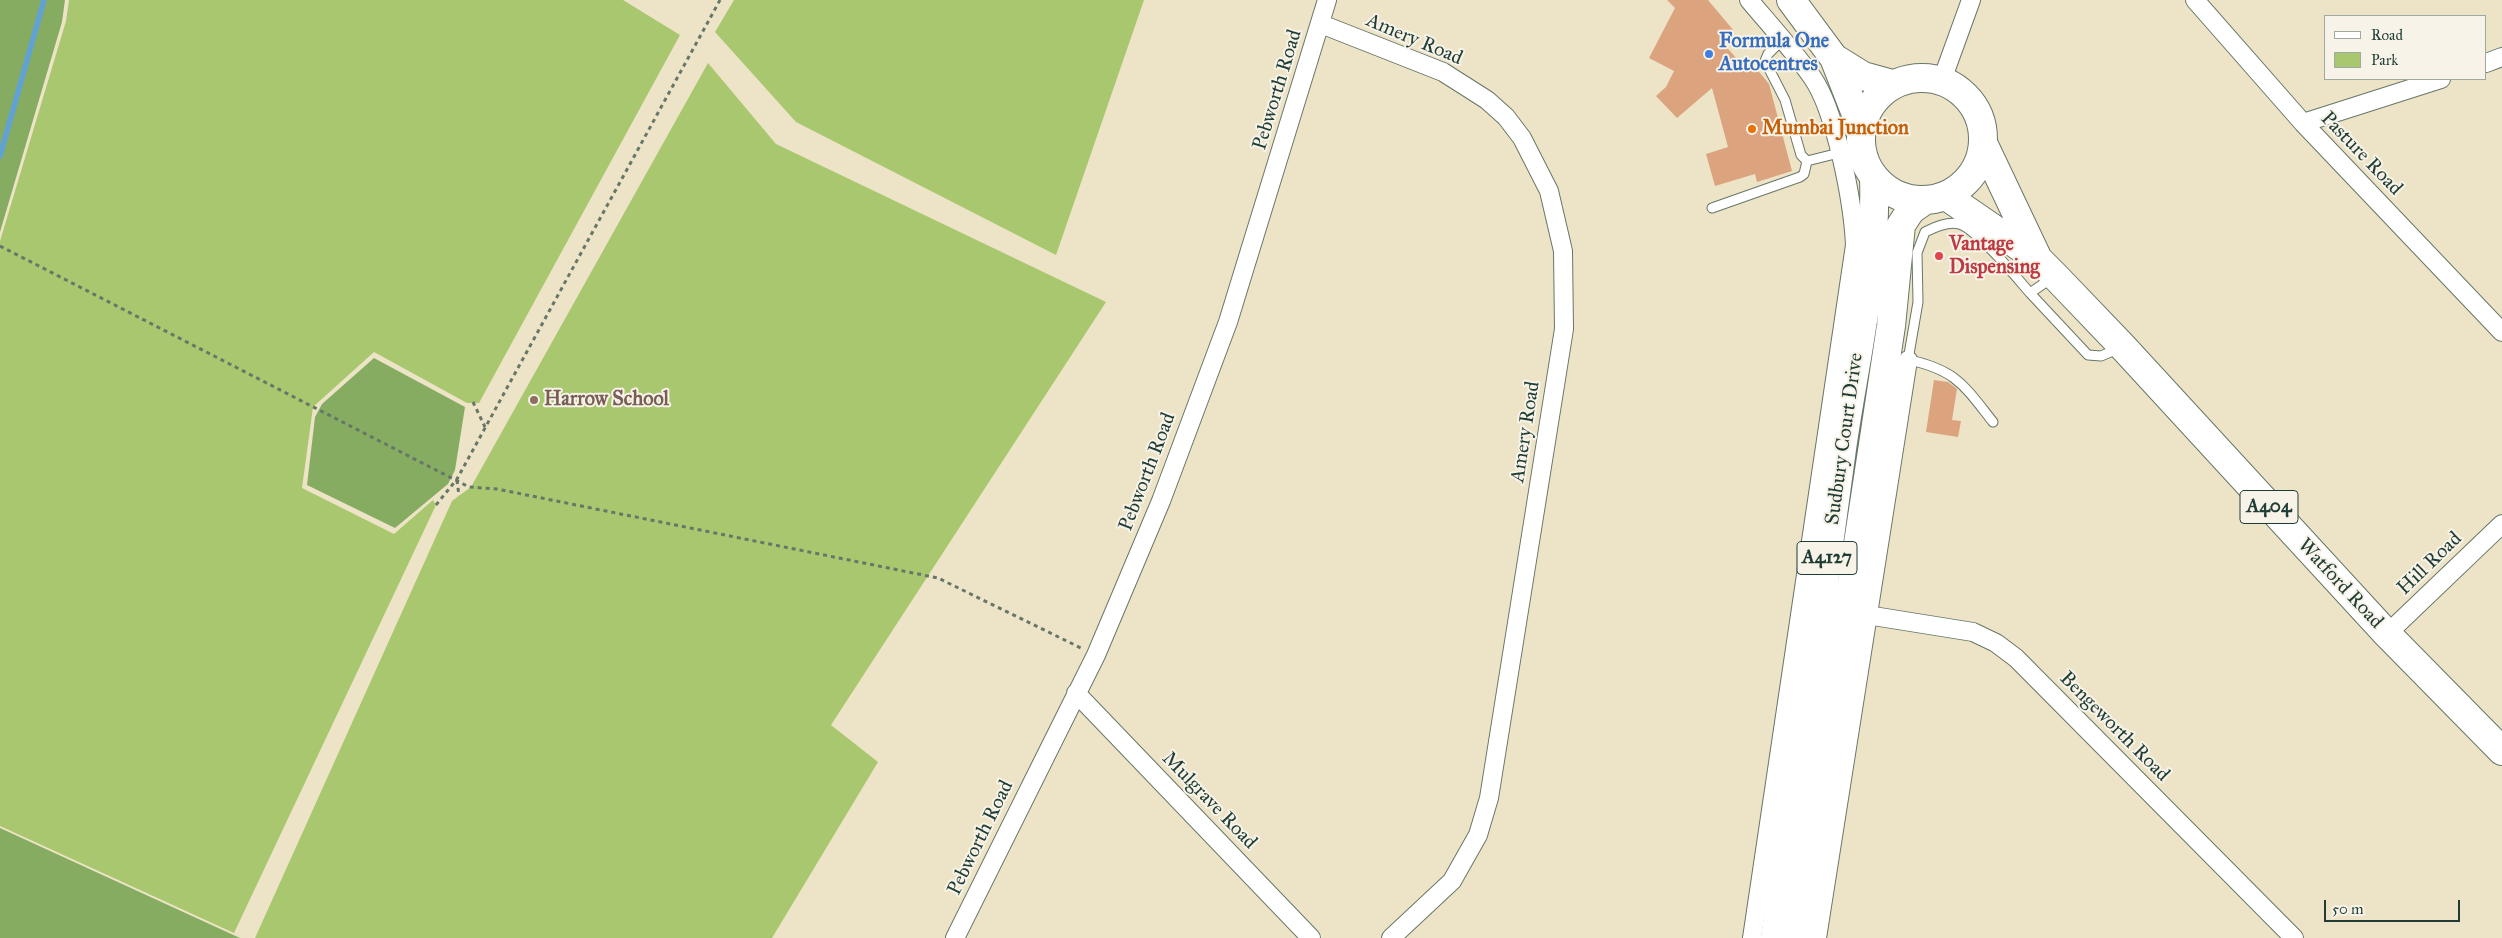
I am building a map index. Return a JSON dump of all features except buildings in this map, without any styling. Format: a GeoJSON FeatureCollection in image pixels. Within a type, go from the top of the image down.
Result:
{"type":"FeatureCollection","features":[{"type":"Feature","properties":{"kind":"main road"},"geometry":{"type":"LineString","coordinates":[[1792,0],[1828,48],[1861,127]]}},
{"type":"Feature","properties":{"kind":"main road"},"geometry":{"type":"LineString","coordinates":[[1828,48],[1863,76],[1892,84]]}},
{"type":"Feature","properties":{"kind":"main road"},"geometry":{"type":"LineString","coordinates":[[1919,77],[1942,80],[1960,90],[1974,106],[1982,123],[1983,143],[1978,164],[1967,180],[1935,198],[1900,197],[1887,190],[1874,178],[1865,164],[1860,145],[1861,127],[1870,104],[1892,84],[1919,77]]}},
{"type":"Feature","properties":{"kind":"main road","name":"Watford Road"},"geometry":{"type":"LineString","coordinates":[[1983,143],[2047,268]]}},
{"type":"Feature","properties":{"kind":"main road","name":"Sudbury Court Drive"},"geometry":{"type":"LineString","coordinates":[[1792,931],[1843,702],[1860,425],[1858,268],[1875,222],[1874,178]]}},
{"type":"Feature","properties":{"kind":"main road","name":"Watford Road"},"geometry":{"type":"LineString","coordinates":[[1935,198],[2047,268],[2387,634],[2502,751]]}},
{"type":"Feature","properties":{"kind":"main road","name":"Sudbury Court Drive"},"geometry":{"type":"LineString","coordinates":[[1792,931],[1860,425],[1897,357],[1901,225],[1911,210],[1935,198]]}},
{"type":"Feature","properties":{"kind":"street","name":"Pebworth Road"},"geometry":{"type":"LineString","coordinates":[[955,938],[1096,654],[1161,501],[1228,322],[1327,0]]}},
{"type":"Feature","properties":{"kind":"street"},"geometry":{"type":"LineString","coordinates":[[1749,0],[1812,78],[1827,105],[1854,219],[1858,268]]}},
{"type":"Feature","properties":{"kind":"street"},"geometry":{"type":"LineString","coordinates":[[1942,80],[1971,0]]}},
{"type":"Feature","properties":{"kind":"street","name":"Pasture Road"},"geometry":{"type":"LineString","coordinates":[[2195,0],[2303,123],[2502,332]]}},
{"type":"Feature","properties":{"kind":"street","name":"Amery Road"},"geometry":{"type":"LineString","coordinates":[[1321,24],[1443,72],[1488,100],[1506,117],[1522,138],[1549,191],[1563,251],[1564,329],[1490,798],[1478,835],[1452,881],[1391,938]]}},
{"type":"Feature","properties":{"kind":"street"},"geometry":{"type":"LineString","coordinates":[[1796,58],[1828,48]]}},
{"type":"Feature","properties":{"kind":"street"},"geometry":{"type":"LineString","coordinates":[[2487,63],[2502,57]]}},
{"type":"Feature","properties":{"kind":"street"},"geometry":{"type":"LineString","coordinates":[[2303,123],[2438,80]]}},
{"type":"Feature","properties":{"kind":"street","name":"Sudbury Court Drive"},"geometry":{"type":"LineString","coordinates":[[1752,938],[1858,268]]}},
{"type":"Feature","properties":{"kind":"street","name":"Sudbury Court Drive"},"geometry":{"type":"LineString","coordinates":[[1843,702],[1867,615],[1897,357]]}},
{"type":"Feature","properties":{"kind":"street","name":"Hill Road"},"geometry":{"type":"LineString","coordinates":[[2387,634],[2502,524]]}},
{"type":"Feature","properties":{"kind":"street","name":"Bengeworth Road"},"geometry":{"type":"LineString","coordinates":[[1867,615],[1973,632],[1996,644],[2016,658],[2294,938]]}},
{"type":"Feature","properties":{"kind":"street","name":"Mulgrave Road"},"geometry":{"type":"LineString","coordinates":[[1076,693],[1311,938]]}},
{"type":"Feature","properties":{"kind":"lane"},"geometry":{"type":"LineString","coordinates":[[1782,40],[1768,54],[1765,61],[1785,100],[1801,155],[1807,161]]}},
{"type":"Feature","properties":{"kind":"lane"},"geometry":{"type":"LineString","coordinates":[[1807,161],[1839,153]]}},
{"type":"Feature","properties":{"kind":"lane"},"geometry":{"type":"LineString","coordinates":[[1712,208],[1800,177],[1804,174],[1807,161]]}},
{"type":"Feature","properties":{"kind":"lane"},"geometry":{"type":"LineString","coordinates":[[1993,422],[1958,379],[1932,366],[1897,357],[1918,302],[1917,253],[1920,240],[1930,230],[1947,224],[1960,224],[1971,230],[2088,355],[2101,356],[2122,347]]}},
{"type":"Feature","properties":{"kind":"lane"},"geometry":{"type":"LineString","coordinates":[[2030,293],[2047,268]]}},
{"type":"Feature","properties":{"kind":"path"},"geometry":{"type":"LineString","coordinates":[[436,505],[457,479],[720,0]]}},
{"type":"Feature","properties":{"kind":"path"},"geometry":{"type":"LineString","coordinates":[[0,246],[309,406],[457,479],[469,487],[506,491],[938,578],[1096,654]]}},
{"type":"Feature","properties":{"kind":"path"},"geometry":{"type":"LineString","coordinates":[[473,402],[485,428]]}},
{"type":"Feature","properties":{"kind":"path"},"geometry":{"type":"LineString","coordinates":[[457,479],[459,496]]}},
{"type":"Feature","properties":{"kind":"green space"},"geometry":{"type":"Polygon","coordinates":[[[0,0],[65,0],[62,22],[0,232],[0,0]]]}},
{"type":"Feature","properties":{"kind":"green space"},"geometry":{"type":"Polygon","coordinates":[[[69,0],[623,0],[680,35],[479,403],[467,403],[374,352],[313,407],[302,488],[394,534],[433,500],[436,505],[234,933],[0,826],[0,241],[66,21],[69,0]]]}},
{"type":"Feature","properties":{"kind":"green space"},"geometry":{"type":"Polygon","coordinates":[[[734,0],[1144,0],[1056,255],[796,122],[715,32],[734,0]]]}},
{"type":"Feature","properties":{"kind":"green space"},"geometry":{"type":"Polygon","coordinates":[[[708,63],[776,144],[1106,302],[831,725],[878,762],[772,938],[255,938],[452,501],[471,487],[708,63]]]}},
{"type":"Feature","properties":{"kind":"green space"},"geometry":{"type":"Polygon","coordinates":[[[374,358],[465,407],[455,470],[448,484],[395,528],[307,485],[315,417],[322,404],[374,358]]]}},
{"type":"Feature","properties":{"kind":"green space"},"geometry":{"type":"Polygon","coordinates":[[[0,828],[240,938],[0,938],[0,828]]]}},
{"type":"Feature","properties":{"kind":"waterway"},"geometry":{"type":"LineString","coordinates":[[0,156],[44,0]]}},
{"type":"Feature","properties":{"kind":"place","name":"Formula One Autocentres"},"geometry":{"type":"Point","coordinates":[1709,54]}},
{"type":"Feature","properties":{"kind":"place","name":"Mumbai Junction"},"geometry":{"type":"Point","coordinates":[1752,129]}},
{"type":"Feature","properties":{"kind":"place","name":"Vantage Dispensing"},"geometry":{"type":"Point","coordinates":[1939,256]}},
{"type":"Feature","properties":{"kind":"place","name":"Harrow School"},"geometry":{"type":"Point","coordinates":[534,400]}}]}
